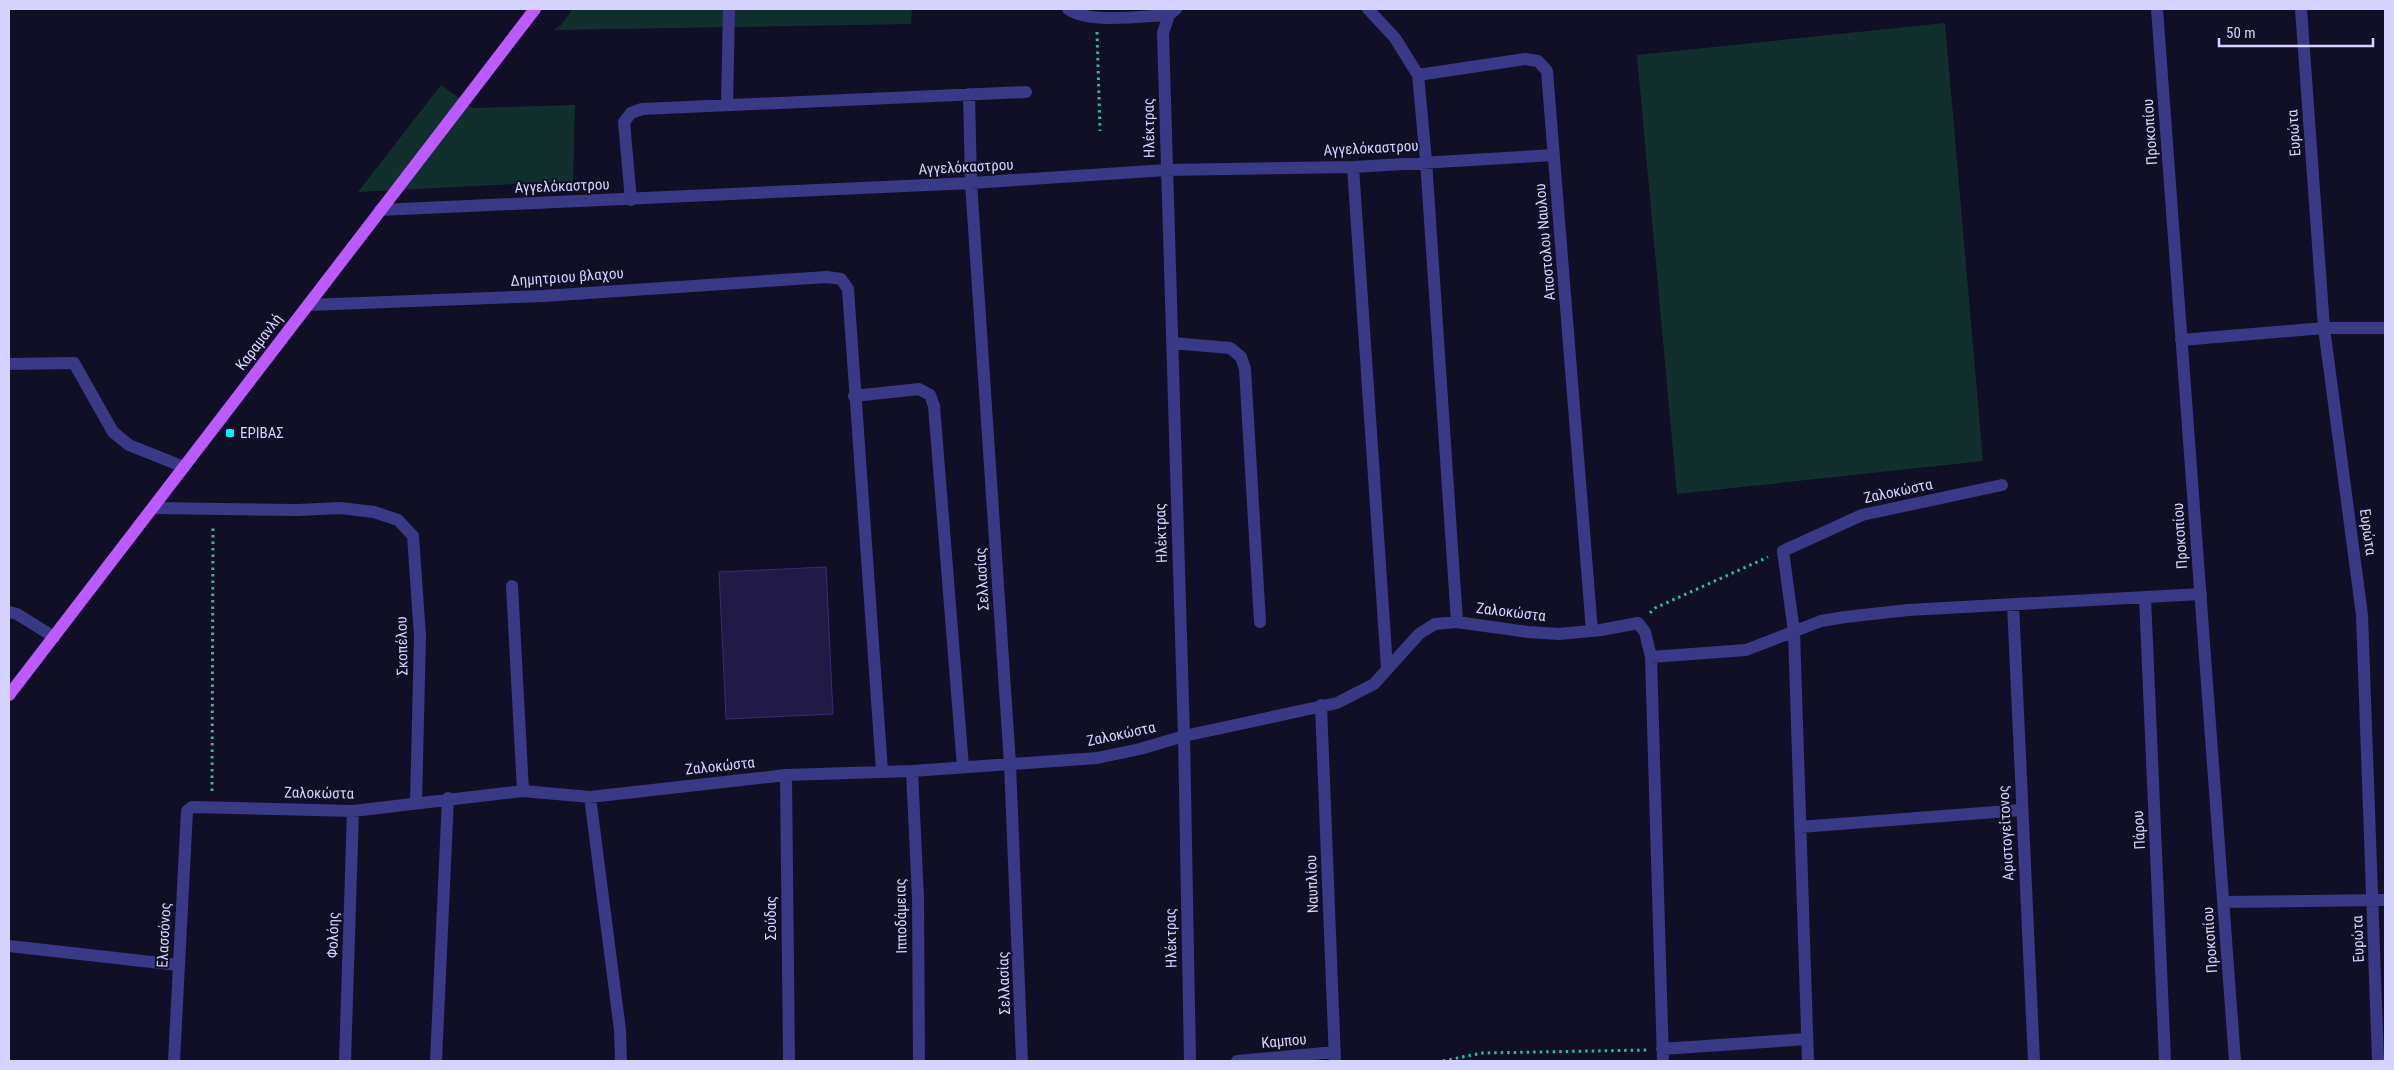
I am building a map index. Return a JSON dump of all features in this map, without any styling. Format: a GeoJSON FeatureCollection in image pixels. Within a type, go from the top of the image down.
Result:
{"type":"FeatureCollection","features":[{"type":"Feature","properties":{"kind":"main road","name":"Καραμανλή"},"geometry":{"type":"LineString","coordinates":[[9,695],[535,9]]}},
{"type":"Feature","properties":{"kind":"street"},"geometry":{"type":"LineString","coordinates":[[727,105],[729,9]]}},
{"type":"Feature","properties":{"kind":"street"},"geometry":{"type":"LineString","coordinates":[[1068,9],[1076,15],[1097,17],[1172,12]]}},
{"type":"Feature","properties":{"kind":"street"},"geometry":{"type":"LineString","coordinates":[[1368,9],[1395,38],[1418,75],[1426,161],[1457,622]]}},
{"type":"Feature","properties":{"kind":"street","name":"Προκοπίου"},"geometry":{"type":"LineString","coordinates":[[2157,9],[2235,1061]]}},
{"type":"Feature","properties":{"kind":"street","name":"Ευρώτα"},"geometry":{"type":"LineString","coordinates":[[2301,9],[2324,328],[2362,615],[2379,900],[2378,1061]]}},
{"type":"Feature","properties":{"kind":"street","name":"Ηλέκτρας"},"geometry":{"type":"LineString","coordinates":[[1172,12],[1163,33],[1184,736],[1190,1061]]}},
{"type":"Feature","properties":{"kind":"street","name":"Αποστολου Ναυλου"},"geometry":{"type":"LineString","coordinates":[[1418,75],[1525,59],[1538,61],[1546,71],[1592,631]]}},
{"type":"Feature","properties":{"kind":"street"},"geometry":{"type":"LineString","coordinates":[[631,200],[624,122],[631,113],[642,109],[1026,92]]}},
{"type":"Feature","properties":{"kind":"street","name":"Σελλασίας"},"geometry":{"type":"LineString","coordinates":[[969,94],[971,183],[1010,764],[1022,1061]]}},
{"type":"Feature","properties":{"kind":"street","name":"Αγγελόκαστρου"},"geometry":{"type":"LineString","coordinates":[[380,210],[971,183],[1166,170],[1353,166],[1554,155]]}},
{"type":"Feature","properties":{"kind":"street"},"geometry":{"type":"LineString","coordinates":[[1353,166],[1387,668]]}},
{"type":"Feature","properties":{"kind":"street","name":"Δημητριου βλαχου"},"geometry":{"type":"LineString","coordinates":[[308,306],[543,296],[827,277],[841,280],[848,290],[854,396]]}},
{"type":"Feature","properties":{"kind":"street"},"geometry":{"type":"LineString","coordinates":[[2182,340],[2324,328],[2385,328]]}},
{"type":"Feature","properties":{"kind":"street"},"geometry":{"type":"LineString","coordinates":[[1172,342],[1230,348],[1241,357],[1245,370],[1260,622]]}},
{"type":"Feature","properties":{"kind":"street"},"geometry":{"type":"LineString","coordinates":[[9,364],[74,363],[113,432],[129,445],[184,468]]}},
{"type":"Feature","properties":{"kind":"street"},"geometry":{"type":"LineString","coordinates":[[882,772],[854,396],[919,389],[930,395],[934,406],[963,767]]}},
{"type":"Feature","properties":{"kind":"street","name":"Ζαλοκώστα"},"geometry":{"type":"LineString","coordinates":[[1783,551],[1862,515],[2002,485]]}},
{"type":"Feature","properties":{"kind":"street","name":"Σκοπέλου"},"geometry":{"type":"LineString","coordinates":[[153,508],[298,510],[340,508],[374,512],[398,520],[413,536],[420,636],[416,802]]}},
{"type":"Feature","properties":{"kind":"street"},"geometry":{"type":"LineString","coordinates":[[1783,551],[1794,632],[1808,1061]]}},
{"type":"Feature","properties":{"kind":"street"},"geometry":{"type":"LineString","coordinates":[[512,586],[523,791]]}},
{"type":"Feature","properties":{"kind":"street"},"geometry":{"type":"LineString","coordinates":[[1651,657],[1746,650],[1821,621],[1845,617],[1908,610],[2200,594]]}},
{"type":"Feature","properties":{"kind":"street","name":"Πάρου"},"geometry":{"type":"LineString","coordinates":[[2145,597],[2165,1061]]}},
{"type":"Feature","properties":{"kind":"street","name":"Αριστογείτονος"},"geometry":{"type":"LineString","coordinates":[[2013,604],[2034,1061]]}},
{"type":"Feature","properties":{"kind":"street"},"geometry":{"type":"LineString","coordinates":[[9,612],[17,614],[54,637]]}},
{"type":"Feature","properties":{"kind":"street","name":"Ζαλοκώστα"},"geometry":{"type":"LineString","coordinates":[[187,811],[192,807],[212,806],[353,811],[448,798],[523,791],[590,797],[786,775],[912,771],[1116,755],[1184,736],[1337,703],[1374,684],[1419,634],[1434,624],[1457,622],[1528,632],[1559,634],[1592,631],[1638,623]]}},
{"type":"Feature","properties":{"kind":"street"},"geometry":{"type":"LineString","coordinates":[[1638,623],[1645,632],[1651,657],[1662,1055],[1808,1039]]}},
{"type":"Feature","properties":{"kind":"street","name":"Ναυπλίου"},"geometry":{"type":"LineString","coordinates":[[1321,705],[1335,1057]]}},
{"type":"Feature","properties":{"kind":"street","name":"Ιπποδάμειας"},"geometry":{"type":"LineString","coordinates":[[912,771],[918,898],[920,1061]]}},
{"type":"Feature","properties":{"kind":"street","name":"Σούδας"},"geometry":{"type":"LineString","coordinates":[[786,775],[789,1061]]}},
{"type":"Feature","properties":{"kind":"street"},"geometry":{"type":"LineString","coordinates":[[590,797],[622,1061]]}},
{"type":"Feature","properties":{"kind":"street"},"geometry":{"type":"LineString","coordinates":[[436,1061],[448,798]]}},
{"type":"Feature","properties":{"kind":"street"},"geometry":{"type":"LineString","coordinates":[[1800,826],[2021,810]]}},
{"type":"Feature","properties":{"kind":"street","name":"Ελασσόνος"},"geometry":{"type":"LineString","coordinates":[[174,1061],[187,811]]}},
{"type":"Feature","properties":{"kind":"street","name":"Φολόης"},"geometry":{"type":"LineString","coordinates":[[345,1061],[353,811]]}},
{"type":"Feature","properties":{"kind":"street"},"geometry":{"type":"LineString","coordinates":[[2223,902],[2379,900]]}},
{"type":"Feature","properties":{"kind":"street"},"geometry":{"type":"LineString","coordinates":[[9,946],[178,965]]}},
{"type":"Feature","properties":{"kind":"street","name":"Καμπου"},"geometry":{"type":"LineString","coordinates":[[1237,1061],[1335,1057]]}},
{"type":"Feature","properties":{"kind":"path"},"geometry":{"type":"LineString","coordinates":[[1097,17],[1096,46],[1100,131]]}},
{"type":"Feature","properties":{"kind":"path"},"geometry":{"type":"LineString","coordinates":[[212,806],[213,509]]}},
{"type":"Feature","properties":{"kind":"path"},"geometry":{"type":"LineString","coordinates":[[1638,623],[1655,608],[1783,551]]}},
{"type":"Feature","properties":{"kind":"path"},"geometry":{"type":"LineString","coordinates":[[1443,1061],[1482,1053],[1662,1055]]}},
{"type":"Feature","properties":{"kind":"green space"},"geometry":{"type":"Polygon","coordinates":[[[573,9],[912,9],[911,24],[554,30],[561,25],[573,9]]]}},
{"type":"Feature","properties":{"kind":"green space"},"geometry":{"type":"Polygon","coordinates":[[[1945,23],[1983,461],[1677,494],[1637,55],[1945,23]]]}},
{"type":"Feature","properties":{"kind":"green space"},"geometry":{"type":"Polygon","coordinates":[[[441,85],[473,108],[575,105],[573,181],[358,192],[441,85]]]}},
{"type":"Feature","properties":{"kind":"building"},"geometry":{"type":"Polygon","coordinates":[[[826,567],[833,714],[726,719],[719,572],[826,567]]]}},
{"type":"Feature","properties":{"kind":"place","name":"ΕΡΙΒΑΣ"},"geometry":{"type":"Point","coordinates":[230,433]}}]}
